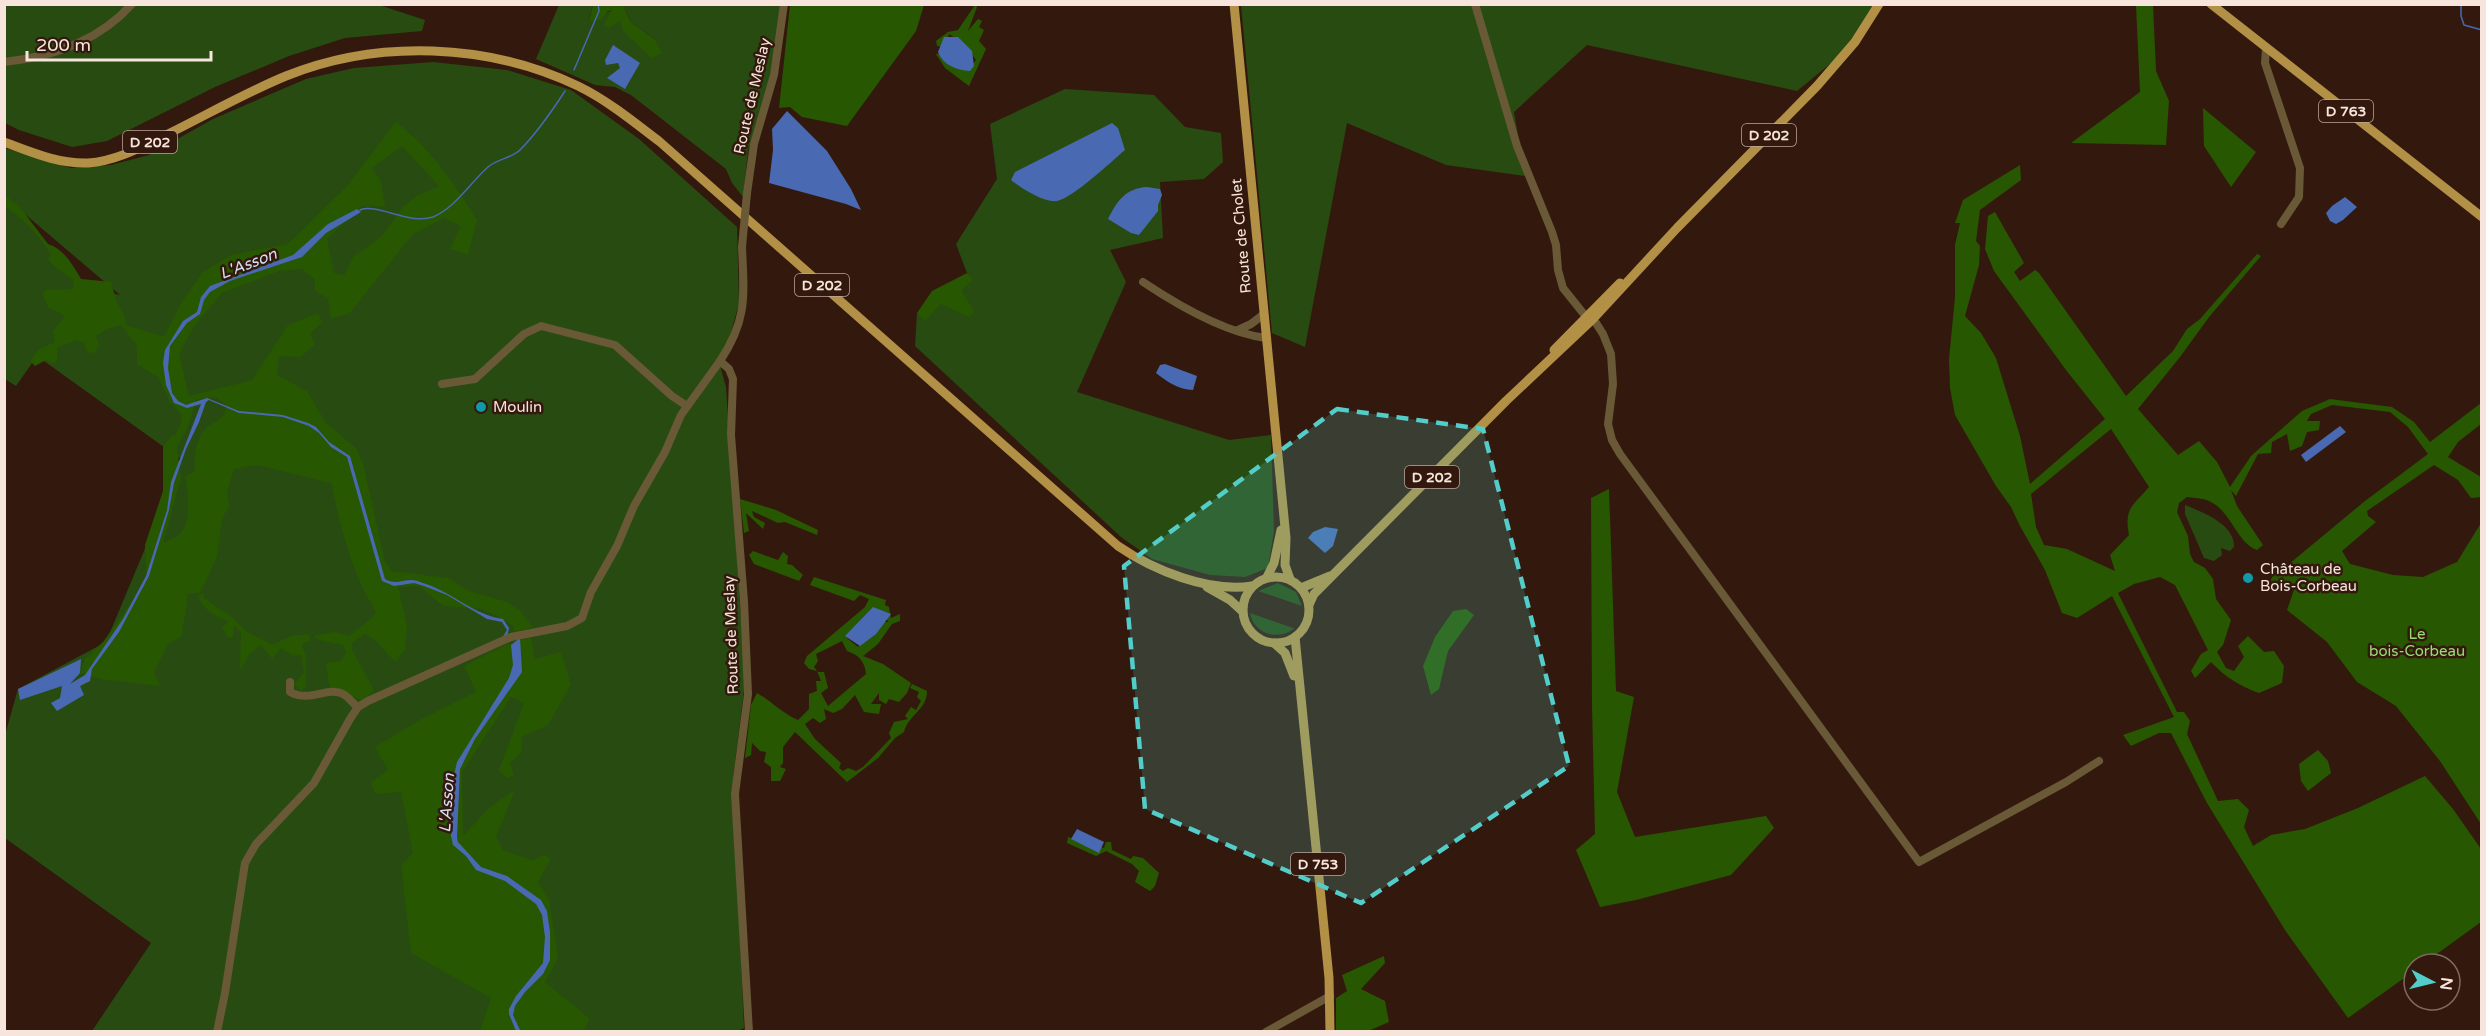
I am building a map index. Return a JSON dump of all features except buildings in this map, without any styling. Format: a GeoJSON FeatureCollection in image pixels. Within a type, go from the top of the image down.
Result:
{"type":"FeatureCollection","features":[{"type":"Feature","properties":{"kind":"main road","name":"D 202"},"geometry":{"type":"LineString","coordinates":[[1309,605],[1314,594],[1530,378],[1631,272],[1649,258],[1834,68],[1859,36],[1879,4]]}},
{"type":"Feature","properties":{"kind":"main road","name":"D 763"},"geometry":{"type":"LineString","coordinates":[[2211,4],[2481,217]]}},
{"type":"Feature","properties":{"kind":"main road","name":"Route de Cholet"},"geometry":{"type":"LineString","coordinates":[[1234,5],[1282,513]]}},
{"type":"Feature","properties":{"kind":"main road","name":"D 202"},"geometry":{"type":"LineString","coordinates":[[4,142],[50,158],[70,162],[104,161],[131,152],[287,76],[337,60],[391,51],[436,51],[478,56],[546,73],[580,87],[622,113],[667,149],[1118,546],[1142,562],[1197,582],[1230,600],[1242,611]]}},
{"type":"Feature","properties":{"kind":"main road"},"geometry":{"type":"LineString","coordinates":[[1267,577],[1278,549],[1282,513]]}},
{"type":"Feature","properties":{"kind":"main road"},"geometry":{"type":"LineString","coordinates":[[1282,513],[1286,538],[1286,565],[1290,579]]}},
{"type":"Feature","properties":{"kind":"main road","name":"D 202"},"geometry":{"type":"LineString","coordinates":[[1301,588],[1333,575]]}},
{"type":"Feature","properties":{"kind":"main road"},"geometry":{"type":"LineString","coordinates":[[1281,576],[1290,579],[1301,588],[1309,605],[1306,623],[1295,638],[1274,643],[1256,637],[1249,630],[1242,611],[1244,600],[1252,586],[1267,577],[1281,576]]}},
{"type":"Feature","properties":{"kind":"main road","name":"D 202"},"geometry":{"type":"LineString","coordinates":[[1197,582],[1234,589],[1252,586]]}},
{"type":"Feature","properties":{"kind":"main road","name":"D 753"},"geometry":{"type":"LineString","coordinates":[[1295,638],[1330,996],[1330,1032]]}},
{"type":"Feature","properties":{"kind":"main road","name":"D 753"},"geometry":{"type":"LineString","coordinates":[[1274,643],[1286,653],[1300,696]]}},
{"type":"Feature","properties":{"kind":"street"},"geometry":{"type":"LineString","coordinates":[[4,62],[32,59],[81,42],[114,22],[132,4]]}},
{"type":"Feature","properties":{"kind":"street","name":"Route de Meslay"},"geometry":{"type":"LineString","coordinates":[[749,1032],[735,794],[748,694],[744,601],[731,435],[733,379],[729,369],[720,361],[737,332],[742,312],[745,292],[742,247],[747,193],[754,144],[774,75],[784,4]]}},
{"type":"Feature","properties":{"kind":"street"},"geometry":{"type":"LineString","coordinates":[[1475,4],[1517,146],[1552,232],[1563,288],[1604,334],[1611,354],[1613,384],[1608,424],[1612,440],[1919,862],[2066,782],[2099,761]]}},
{"type":"Feature","properties":{"kind":"street"},"geometry":{"type":"LineString","coordinates":[[2266,49],[2265,63],[2298,159],[2301,178],[2300,197],[2281,224]]}},
{"type":"Feature","properties":{"kind":"street"},"geometry":{"type":"LineString","coordinates":[[1143,282],[1208,318],[1266,338]]}},
{"type":"Feature","properties":{"kind":"street"},"geometry":{"type":"LineString","coordinates":[[1238,330],[1264,314]]}},
{"type":"Feature","properties":{"kind":"street"},"geometry":{"type":"LineString","coordinates":[[442,384],[475,379],[524,334],[541,326],[615,345],[672,396],[687,406]]}},
{"type":"Feature","properties":{"kind":"street"},"geometry":{"type":"LineString","coordinates":[[217,1032],[245,863],[256,844],[314,783],[358,707],[511,637],[567,626],[582,618],[591,592],[617,546],[639,495],[665,452],[687,406],[720,361]]}},
{"type":"Feature","properties":{"kind":"street"},"geometry":{"type":"LineString","coordinates":[[290,682],[290,692],[293,694],[314,697],[323,693],[343,694],[358,707]]}},
{"type":"Feature","properties":{"kind":"street"},"geometry":{"type":"LineString","coordinates":[[1266,1032],[1330,996]]}},
{"type":"Feature","properties":{"kind":"highlighted area"},"geometry":{"type":"Polygon","coordinates":[[[1337,409],[1483,429],[1569,766],[1361,903],[1145,809],[1124,566],[1337,409]]]}},
{"type":"Feature","properties":{"kind":"green space"},"geometry":{"type":"Polygon","coordinates":[[[376,4],[425,20],[422,31],[345,38],[289,56],[215,87],[107,141],[72,147],[19,130],[5,123],[4,5],[376,4]]]}},
{"type":"Feature","properties":{"kind":"green space"},"geometry":{"type":"Polygon","coordinates":[[[559,5],[593,5],[589,20],[613,10],[603,25],[620,20],[654,39],[630,21],[623,5],[781,5],[769,83],[748,151],[743,197],[732,183],[726,169],[631,95],[615,87],[595,85],[536,59],[559,5]]]}},
{"type":"Feature","properties":{"kind":"green space"},"geometry":{"type":"Polygon","coordinates":[[[593,5],[623,5],[630,21],[654,39],[662,53],[652,58],[623,31],[620,21],[609,28],[603,25],[612,10],[607,12],[601,20],[589,21],[593,5]]]}},
{"type":"Feature","properties":{"kind":"green space"},"geometry":{"type":"Polygon","coordinates":[[[790,5],[924,5],[916,31],[847,126],[802,117],[790,107],[779,108],[790,5]]]}},
{"type":"Feature","properties":{"kind":"green space"},"geometry":{"type":"Polygon","coordinates":[[[975,5],[977,7],[968,31],[978,19],[982,21],[979,27],[984,30],[979,41],[986,49],[969,86],[945,68],[936,54],[942,53],[968,70],[976,60],[963,43],[949,34],[945,47],[937,46],[936,41],[948,32],[958,30],[975,5]]]}},
{"type":"Feature","properties":{"kind":"green space"},"geometry":{"type":"Polygon","coordinates":[[[1241,5],[1876,5],[1852,46],[1797,91],[1587,45],[1514,112],[1525,176],[1446,165],[1347,123],[1305,347],[1272,333],[1241,5]]]}},
{"type":"Feature","properties":{"kind":"green space"},"geometry":{"type":"Polygon","coordinates":[[[2136,5],[2153,5],[2156,71],[2169,101],[2166,145],[2071,143],[2140,92],[2136,5]]]}},
{"type":"Feature","properties":{"kind":"green space"},"geometry":{"type":"Polygon","coordinates":[[[433,62],[507,70],[571,90],[639,139],[737,227],[739,303],[721,369],[726,387],[745,682],[733,779],[744,1028],[735,1032],[92,1031],[151,943],[5,838],[5,735],[18,689],[106,642],[182,460],[37,356],[16,386],[5,379],[5,148],[71,168],[111,165],[149,155],[213,119],[306,79],[354,68],[433,62]],[[19,209],[82,286],[120,295],[19,209]]]}},
{"type":"Feature","properties":{"kind":"green space"},"geometry":{"type":"Polygon","coordinates":[[[1065,89],[1154,95],[1185,127],[1221,133],[1223,162],[1204,179],[1160,182],[1163,238],[1110,250],[1126,282],[1077,392],[1229,440],[1271,435],[1274,531],[1268,568],[1245,577],[1210,575],[1152,559],[1121,537],[915,346],[917,313],[941,304],[972,280],[956,244],[997,179],[990,124],[1065,89]]]}},
{"type":"Feature","properties":{"kind":"green space"},"geometry":{"type":"Polygon","coordinates":[[[2203,108],[2256,152],[2231,187],[2204,146],[2203,108]]]}},
{"type":"Feature","properties":{"kind":"green space"},"geometry":{"type":"Polygon","coordinates":[[[396,122],[409,132],[441,167],[477,220],[468,255],[450,249],[461,226],[443,218],[412,235],[349,314],[331,318],[328,298],[315,291],[315,280],[302,269],[279,271],[222,293],[194,326],[179,354],[189,396],[252,380],[288,325],[318,313],[322,322],[310,334],[315,344],[301,357],[279,356],[277,375],[307,391],[326,423],[356,448],[363,464],[385,561],[392,571],[448,578],[469,591],[507,602],[520,611],[533,627],[514,632],[513,626],[480,609],[443,606],[419,586],[398,587],[407,625],[405,650],[395,662],[376,641],[365,634],[352,643],[352,650],[374,690],[364,701],[330,688],[326,663],[341,661],[346,653],[343,645],[319,640],[313,636],[334,632],[349,636],[372,618],[376,612],[353,565],[331,483],[258,465],[234,469],[227,493],[229,506],[222,519],[217,557],[200,593],[188,594],[182,636],[168,644],[154,672],[160,686],[101,679],[80,673],[85,659],[103,642],[147,580],[145,545],[163,491],[163,447],[172,435],[174,437],[182,421],[180,413],[170,402],[158,377],[137,364],[137,346],[121,325],[109,328],[96,336],[99,346],[95,353],[87,352],[84,342],[76,340],[57,348],[57,361],[52,363],[46,360],[35,366],[30,361],[38,350],[55,342],[53,331],[65,316],[48,307],[42,294],[46,290],[72,289],[74,282],[48,259],[51,255],[36,234],[5,206],[4,195],[19,206],[48,244],[63,254],[81,279],[111,282],[126,325],[164,337],[181,303],[203,272],[231,255],[288,244],[347,186],[396,122]],[[402,146],[372,168],[381,182],[385,207],[362,206],[327,239],[334,273],[345,275],[353,257],[382,236],[403,207],[416,196],[439,186],[402,146]],[[216,397],[196,399],[189,424],[177,447],[181,478],[163,543],[179,535],[186,525],[188,504],[185,477],[195,471],[195,452],[202,433],[223,416],[227,406],[216,397]]]}},
{"type":"Feature","properties":{"kind":"green space","name":"Le bois-Corbeau"},"geometry":{"type":"Polygon","coordinates":[[[2020,165],[2021,180],[1980,210],[1976,241],[1980,246],[1979,265],[1965,316],[1981,333],[1996,358],[2020,436],[2030,484],[2105,419],[1994,271],[1985,249],[1988,216],[1995,212],[2024,263],[2014,272],[2020,281],[2035,270],[2039,273],[2126,396],[2173,351],[2187,329],[2200,319],[2257,254],[2261,256],[2209,317],[2138,409],[2178,455],[2199,441],[2217,462],[2230,487],[2251,456],[2302,411],[2330,399],[2392,407],[2414,422],[2430,442],[2481,403],[2481,424],[2458,442],[2448,457],[2481,477],[2481,497],[2471,498],[2458,480],[2434,465],[2367,511],[2368,516],[2376,522],[2342,551],[2350,564],[2393,575],[2423,577],[2457,562],[2481,523],[2481,824],[2440,761],[2396,706],[2357,682],[2327,642],[2287,610],[2295,587],[2286,582],[2270,582],[2276,568],[2289,564],[2365,501],[2428,454],[2408,427],[2390,412],[2332,405],[2311,414],[2307,421],[2320,421],[2319,430],[2307,432],[2302,446],[2290,451],[2287,434],[2272,442],[2271,453],[2258,454],[2236,496],[2231,490],[2237,506],[2263,545],[2257,550],[2244,541],[2224,513],[2211,502],[2187,497],[2179,503],[2177,512],[2188,536],[2190,554],[2194,562],[2205,568],[2213,579],[2216,599],[2231,620],[2223,645],[2217,652],[2226,668],[2234,671],[2244,657],[2238,646],[2248,636],[2264,652],[2274,651],[2284,666],[2282,683],[2259,693],[2233,680],[2211,662],[2195,678],[2191,671],[2201,654],[2208,650],[2175,585],[2160,577],[2134,584],[2118,593],[2177,712],[2184,712],[2190,721],[2187,734],[2218,801],[2238,799],[2249,810],[2244,827],[2253,846],[2271,835],[2305,829],[2358,808],[2425,776],[2453,809],[2481,849],[2481,922],[2440,952],[2402,952],[2402,980],[2348,1018],[2285,930],[2207,803],[2171,733],[2159,733],[2131,746],[2123,735],[2174,717],[2112,596],[2077,618],[2062,613],[2045,570],[2011,507],[1996,486],[1955,415],[1950,388],[1949,359],[1955,297],[1955,245],[1960,223],[1955,223],[1963,200],[2020,165]],[[2111,429],[2031,494],[2036,527],[2044,545],[2067,549],[2115,571],[2110,555],[2129,535],[2128,519],[2134,504],[2149,487],[2111,429]]]}},
{"type":"Feature","properties":{"kind":"green space"},"geometry":{"type":"Polygon","coordinates":[[[967,273],[973,280],[961,290],[974,312],[969,317],[941,304],[925,321],[917,313],[932,291],[967,273]]]}},
{"type":"Feature","properties":{"kind":"green space"},"geometry":{"type":"Polygon","coordinates":[[[1609,489],[1616,691],[1634,697],[1617,792],[1635,837],[1766,816],[1774,828],[1731,875],[1600,907],[1576,850],[1595,834],[1591,498],[1609,489]]]}},
{"type":"Feature","properties":{"kind":"green space"},"geometry":{"type":"Polygon","coordinates":[[[740,499],[776,510],[818,530],[817,535],[785,522],[778,523],[752,511],[754,517],[765,523],[763,529],[746,513],[749,531],[744,533],[740,499]]]}},
{"type":"Feature","properties":{"kind":"green space"},"geometry":{"type":"Polygon","coordinates":[[[2185,505],[2208,515],[2223,525],[2233,539],[2234,547],[2230,551],[2221,548],[2222,555],[2214,561],[2204,558],[2185,514],[2185,505]]]}},
{"type":"Feature","properties":{"kind":"green space"},"geometry":{"type":"Polygon","coordinates":[[[753,551],[778,560],[783,552],[788,556],[787,564],[792,565],[803,575],[799,581],[754,564],[749,555],[753,551]]]}},
{"type":"Feature","properties":{"kind":"green space"},"geometry":{"type":"Polygon","coordinates":[[[814,577],[886,600],[885,605],[889,607],[891,618],[900,614],[900,621],[892,624],[878,644],[863,656],[883,664],[911,683],[907,693],[899,702],[889,699],[886,704],[879,700],[879,693],[871,704],[881,704],[879,714],[864,712],[855,695],[842,709],[833,713],[824,709],[826,719],[820,723],[813,718],[805,724],[815,739],[841,763],[839,768],[843,771],[848,768],[856,771],[863,767],[891,738],[889,733],[894,722],[908,719],[905,716],[911,707],[916,710],[921,701],[917,697],[919,692],[910,688],[912,684],[927,691],[924,703],[909,721],[904,732],[895,738],[878,758],[847,782],[795,732],[783,747],[783,763],[780,767],[786,769],[780,781],[771,781],[771,767],[764,762],[766,752],[760,751],[752,743],[751,755],[745,758],[751,705],[757,693],[798,720],[809,709],[809,694],[817,691],[816,681],[821,681],[817,671],[809,669],[804,663],[807,656],[865,607],[869,599],[860,595],[854,601],[810,585],[814,577]],[[882,612],[847,638],[858,647],[880,622],[888,622],[884,613],[889,612],[882,612]],[[842,641],[816,654],[818,661],[814,667],[818,672],[824,672],[828,688],[821,693],[828,706],[866,674],[861,660],[847,651],[842,641]]]}},
{"type":"Feature","properties":{"kind":"green space"},"geometry":{"type":"Polygon","coordinates":[[[1278,583],[1296,592],[1302,606],[1258,591],[1278,583]]]}},
{"type":"Feature","properties":{"kind":"green space"},"geometry":{"type":"Polygon","coordinates":[[[203,593],[204,598],[233,618],[246,631],[272,645],[291,636],[309,634],[311,640],[302,644],[306,656],[306,686],[301,691],[294,684],[304,672],[301,655],[293,656],[281,648],[272,659],[261,645],[250,653],[240,670],[241,632],[234,626],[233,637],[228,638],[222,627],[229,622],[203,606],[198,596],[203,593]]]}},
{"type":"Feature","properties":{"kind":"green space"},"geometry":{"type":"Polygon","coordinates":[[[1466,609],[1474,615],[1448,651],[1439,689],[1431,695],[1423,666],[1435,637],[1453,611],[1466,609]]]}},
{"type":"Feature","properties":{"kind":"green space"},"geometry":{"type":"Polygon","coordinates":[[[1250,613],[1294,629],[1281,635],[1267,633],[1256,626],[1250,613]]]}},
{"type":"Feature","properties":{"kind":"green space"},"geometry":{"type":"Polygon","coordinates":[[[531,637],[535,659],[561,652],[571,684],[548,725],[522,737],[521,753],[510,763],[514,775],[507,778],[499,770],[524,703],[511,697],[462,772],[463,836],[490,807],[515,790],[496,837],[503,850],[533,861],[543,855],[551,859],[538,882],[549,899],[558,958],[545,982],[590,1019],[583,1031],[480,1031],[491,998],[411,953],[401,865],[413,853],[401,792],[375,794],[371,782],[388,770],[375,747],[420,720],[476,692],[464,666],[503,646],[531,637]]]}},
{"type":"Feature","properties":{"kind":"green space"},"geometry":{"type":"Polygon","coordinates":[[[2318,750],[2328,761],[2331,773],[2308,791],[2301,781],[2299,764],[2318,750]]]}},
{"type":"Feature","properties":{"kind":"green space"},"geometry":{"type":"Polygon","coordinates":[[[1068,837],[1104,848],[1106,842],[1111,842],[1112,850],[1131,859],[1133,856],[1143,858],[1159,873],[1155,886],[1150,891],[1135,882],[1139,871],[1132,864],[1106,851],[1096,856],[1067,843],[1068,837]]]}},
{"type":"Feature","properties":{"kind":"green space"},"geometry":{"type":"Polygon","coordinates":[[[1384,956],[1385,963],[1361,989],[1385,1001],[1389,1022],[1368,1031],[1336,1031],[1336,998],[1347,991],[1342,975],[1384,956]]]}},
{"type":"Feature","properties":{"kind":"water"},"geometry":{"type":"Polygon","coordinates":[[[944,37],[958,37],[972,51],[974,66],[970,71],[955,68],[940,57],[938,52],[944,37]]]}},
{"type":"Feature","properties":{"kind":"water"},"geometry":{"type":"Polygon","coordinates":[[[613,45],[640,63],[625,89],[607,78],[620,68],[618,63],[606,65],[605,60],[613,45]]]}},
{"type":"Feature","properties":{"kind":"water"},"geometry":{"type":"Polygon","coordinates":[[[787,111],[827,151],[851,189],[861,210],[769,183],[773,150],[772,129],[787,111]]]}},
{"type":"Feature","properties":{"kind":"water"},"geometry":{"type":"Polygon","coordinates":[[[1112,123],[1118,128],[1125,150],[1073,193],[1057,201],[1046,200],[1011,180],[1015,172],[1112,123]]]}},
{"type":"Feature","properties":{"kind":"water"},"geometry":{"type":"Polygon","coordinates":[[[1147,187],[1160,189],[1162,195],[1158,211],[1139,235],[1131,233],[1108,219],[1123,197],[1133,190],[1147,187]]]}},
{"type":"Feature","properties":{"kind":"water"},"geometry":{"type":"Polygon","coordinates":[[[2345,197],[2357,207],[2336,224],[2330,221],[2326,213],[2345,197]]]}},
{"type":"Feature","properties":{"kind":"water"},"geometry":{"type":"Polygon","coordinates":[[[357,209],[361,212],[326,233],[302,257],[230,281],[210,292],[204,300],[200,314],[187,323],[170,346],[168,368],[172,393],[178,401],[186,405],[207,398],[239,411],[283,415],[316,427],[329,442],[350,456],[385,579],[395,582],[418,581],[436,588],[473,609],[503,619],[509,628],[507,637],[502,638],[507,630],[502,622],[487,619],[447,595],[414,583],[394,586],[382,581],[347,457],[331,447],[319,433],[309,426],[283,417],[239,413],[209,400],[206,402],[186,449],[174,483],[169,510],[149,576],[119,632],[92,669],[90,681],[80,686],[84,695],[57,711],[51,703],[60,698],[62,686],[20,700],[18,689],[81,659],[80,673],[70,684],[85,675],[123,619],[146,576],[167,510],[171,482],[201,404],[187,408],[174,403],[166,385],[163,363],[165,350],[183,321],[197,312],[201,297],[210,286],[293,255],[328,224],[357,209]]]}},
{"type":"Feature","properties":{"kind":"water"},"geometry":{"type":"Polygon","coordinates":[[[1165,364],[1197,376],[1193,390],[1178,387],[1156,373],[1160,365],[1165,364]]]}},
{"type":"Feature","properties":{"kind":"water"},"geometry":{"type":"Polygon","coordinates":[[[2340,426],[2346,432],[2306,462],[2301,455],[2340,426]]]}},
{"type":"Feature","properties":{"kind":"water"},"geometry":{"type":"Polygon","coordinates":[[[1325,527],[1338,529],[1333,546],[1325,553],[1308,538],[1313,532],[1325,527]]]}},
{"type":"Feature","properties":{"kind":"water"},"geometry":{"type":"Polygon","coordinates":[[[873,607],[891,614],[876,634],[860,646],[845,636],[873,607]]]}},
{"type":"Feature","properties":{"kind":"water"},"geometry":{"type":"Polygon","coordinates":[[[520,638],[522,672],[475,739],[460,769],[457,837],[458,842],[481,867],[507,876],[541,900],[547,911],[550,960],[543,974],[515,1006],[513,1015],[520,1030],[516,1031],[509,1009],[516,996],[543,963],[545,937],[542,915],[536,904],[505,881],[476,870],[466,856],[453,845],[451,836],[452,784],[457,762],[509,678],[513,665],[511,645],[520,638]]]}},
{"type":"Feature","properties":{"kind":"water"},"geometry":{"type":"Polygon","coordinates":[[[1077,829],[1104,842],[1099,853],[1071,839],[1077,829]]]}},
{"type":"Feature","properties":{"kind":"waterway","name":"L'Asson"},"geometry":{"type":"LineString","coordinates":[[574,70],[599,11],[598,4]]}},
{"type":"Feature","properties":{"kind":"waterway"},"geometry":{"type":"LineString","coordinates":[[2461,4],[2464,25],[2482,30]]}},
{"type":"Feature","properties":{"kind":"waterway","name":"L'Asson"},"geometry":{"type":"LineString","coordinates":[[360,210],[375,209],[424,219],[441,213],[488,167],[520,150],[550,114],[565,91]]}},
{"type":"Feature","properties":{"kind":"place","name":"Moulin"},"geometry":{"type":"Point","coordinates":[481,407]}},
{"type":"Feature","properties":{"kind":"place","name":"Château de Bois-Corbeau"},"geometry":{"type":"Point","coordinates":[2248,578]}}]}
